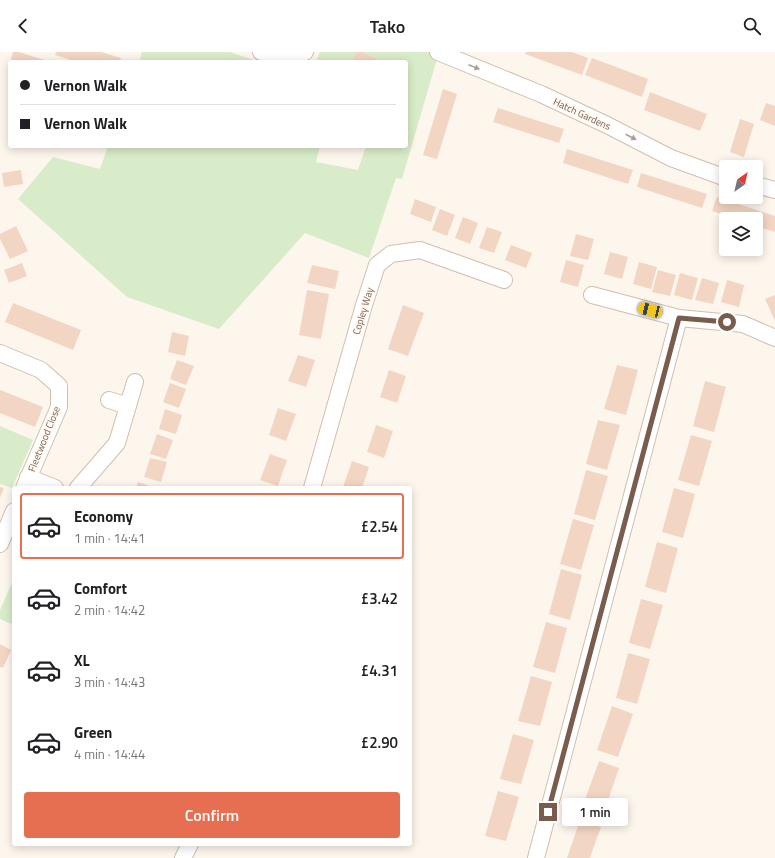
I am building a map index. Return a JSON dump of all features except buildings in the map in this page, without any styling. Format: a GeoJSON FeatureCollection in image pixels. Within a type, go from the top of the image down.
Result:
{"type":"FeatureCollection","features":[{"type":"Feature","properties":{"kind":"street"},"geometry":{"type":"LineString","coordinates":[[261,52],[285,60],[305,52]]}},
{"type":"Feature","properties":{"kind":"street","name":"Hatch Gardens"},"geometry":{"type":"LineString","coordinates":[[438,52],[541,94],[672,158],[719,175]]}},
{"type":"Feature","properties":{"kind":"street"},"geometry":{"type":"LineString","coordinates":[[763,187],[775,190]]}},
{"type":"Feature","properties":{"kind":"street","name":"Copley Way"},"geometry":{"type":"LineString","coordinates":[[313,486],[364,305],[377,265],[391,254],[420,250],[504,280]]}},
{"type":"Feature","properties":{"kind":"street"},"geometry":{"type":"LineString","coordinates":[[592,295],[679,318],[743,324],[775,338]]}},
{"type":"Feature","properties":{"kind":"street"},"geometry":{"type":"LineString","coordinates":[[536,858],[679,318]]}},
{"type":"Feature","properties":{"kind":"street","name":"Fleetwood Close"},"geometry":{"type":"LineString","coordinates":[[0,353],[41,370],[59,386],[59,407],[26,482]]}},
{"type":"Feature","properties":{"kind":"street"},"geometry":{"type":"LineString","coordinates":[[80,486],[117,443],[135,382]]}},
{"type":"Feature","properties":{"kind":"street"},"geometry":{"type":"LineString","coordinates":[[108,400],[128,406]]}},
{"type":"Feature","properties":{"kind":"street"},"geometry":{"type":"LineString","coordinates":[[26,482],[45,486]]}},
{"type":"Feature","properties":{"kind":"street"},"geometry":{"type":"LineString","coordinates":[[0,544],[12,516]]}},
{"type":"Feature","properties":{"kind":"street"},"geometry":{"type":"LineString","coordinates":[[183,858],[189,846]]}},
{"type":"Feature","properties":{"kind":"green space"},"geometry":{"type":"Polygon","coordinates":[[[142,52],[230,52],[254,60],[140,60],[142,52]]]}},
{"type":"Feature","properties":{"kind":"green space"},"geometry":{"type":"Polygon","coordinates":[[[320,52],[356,52],[353,60],[317,60],[320,52]]]}},
{"type":"Feature","properties":{"kind":"green space"},"geometry":{"type":"Polygon","coordinates":[[[362,52],[439,52],[402,179],[396,178],[369,258],[305,233],[219,329],[127,297],[18,199],[53,157],[100,169],[107,148],[320,148],[316,162],[358,170],[365,148],[408,148],[408,60],[376,60],[377,58],[362,52]]]}},
{"type":"Feature","properties":{"kind":"green space"},"geometry":{"type":"Polygon","coordinates":[[[0,426],[33,440],[12,488],[0,484],[0,426]]]}},
{"type":"Feature","properties":{"kind":"green space"},"geometry":{"type":"Polygon","coordinates":[[[12,583],[12,624],[0,619],[0,610],[12,583]]]}},
{"type":"Feature","properties":{"kind":"route"},"geometry":{"type":"LineString","coordinates":[[548,812],[679,318],[727,322]]}}]}
